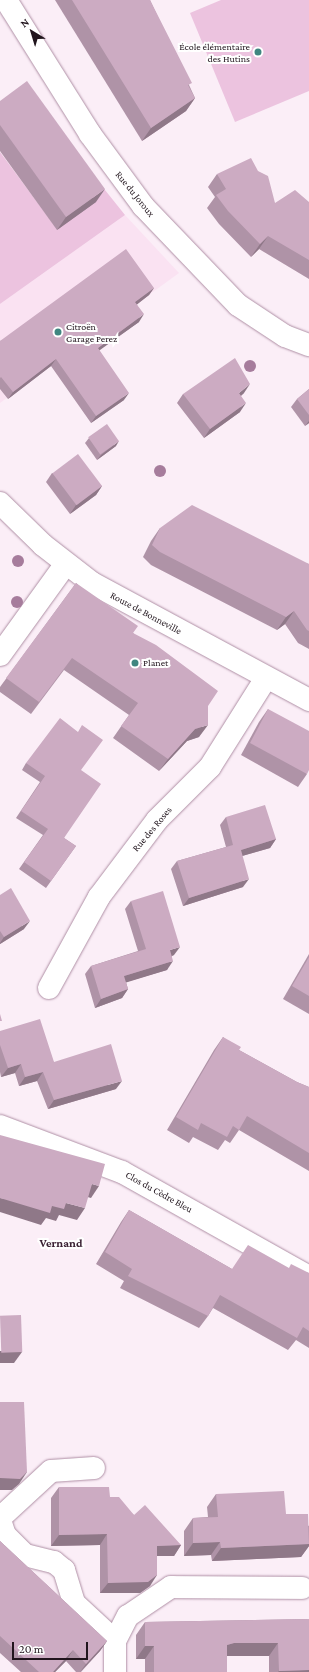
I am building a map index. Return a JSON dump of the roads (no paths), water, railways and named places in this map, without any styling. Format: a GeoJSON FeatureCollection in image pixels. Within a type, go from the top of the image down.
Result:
{"type":"FeatureCollection","features":[{"type":"Feature","properties":{"kind":"street","name":"Rue du Joroux"},"geometry":{"type":"LineString","coordinates":[[6,0],[90,134],[143,206],[238,306],[286,336],[309,345]]}},
{"type":"Feature","properties":{"kind":"street","name":"Route de Bonneville"},"geometry":{"type":"LineString","coordinates":[[0,503],[65,565],[92,583],[309,700]]}},
{"type":"Feature","properties":{"kind":"street"},"geometry":{"type":"LineString","coordinates":[[0,655],[65,565]]}},
{"type":"Feature","properties":{"kind":"street","name":"Rue des Roses"},"geometry":{"type":"LineString","coordinates":[[50,988],[99,897],[157,820],[210,766],[266,678]]}},
{"type":"Feature","properties":{"kind":"street","name":"Clos du Cèdre Bleu"},"geometry":{"type":"LineString","coordinates":[[0,1126],[122,1172],[309,1276]]}},
{"type":"Feature","properties":{"kind":"street"},"geometry":{"type":"LineString","coordinates":[[94,1468],[51,1471],[0,1519],[5,1535],[26,1555],[60,1566],[74,1603],[115,1641]]}},
{"type":"Feature","properties":{"kind":"street"},"geometry":{"type":"LineString","coordinates":[[115,1672],[115,1641],[128,1616],[171,1587],[302,1588]]}},
{"type":"Feature","properties":{"kind":"place","name":"École élémentaire des Hutins"},"geometry":{"type":"Point","coordinates":[258,52]}},
{"type":"Feature","properties":{"kind":"place","name":"Citroën Garage Perez"},"geometry":{"type":"Point","coordinates":[58,332]}},
{"type":"Feature","properties":{"kind":"place","name":"Planet"},"geometry":{"type":"Point","coordinates":[135,663]}},
{"type":"Feature","properties":{"kind":"district","name":"Vernand"},"geometry":{"type":"Point","coordinates":[61,1244]}}]}
